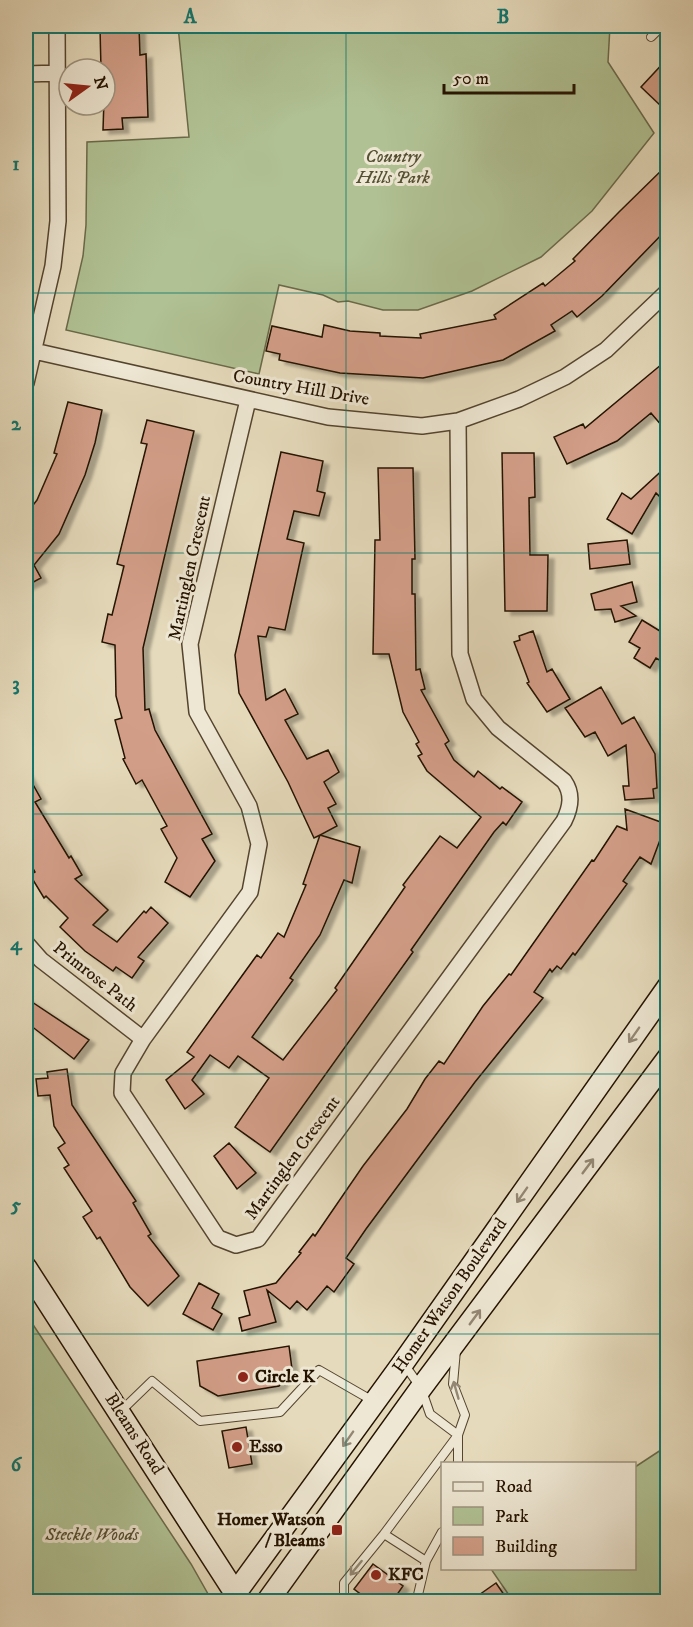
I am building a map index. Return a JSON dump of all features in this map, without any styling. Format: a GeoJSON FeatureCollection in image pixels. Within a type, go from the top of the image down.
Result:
{"type":"FeatureCollection","features":[{"type":"Feature","properties":{"kind":"main road","name":"Homer Watson Boulevard"},"geometry":{"type":"LineString","coordinates":[[236,1599],[668,987]]}},
{"type":"Feature","properties":{"kind":"main road","name":"Homer Watson Boulevard"},"geometry":{"type":"LineString","coordinates":[[267,1602],[421,1388],[668,1058]]}},
{"type":"Feature","properties":{"kind":"main road","name":"Bleams Road"},"geometry":{"type":"LineString","coordinates":[[26,1268],[120,1412],[236,1599]]}},
{"type":"Feature","properties":{"kind":"street"},"geometry":{"type":"LineString","coordinates":[[57,26],[58,57]]}},
{"type":"Feature","properties":{"kind":"street"},"geometry":{"type":"LineString","coordinates":[[26,74],[57,73]]}},
{"type":"Feature","properties":{"kind":"street"},"geometry":{"type":"LineString","coordinates":[[26,383],[53,266],[58,221],[58,117]]}},
{"type":"Feature","properties":{"kind":"street","name":"Country Hill Drive"},"geometry":{"type":"LineString","coordinates":[[34,351],[248,400],[339,418],[422,426],[458,421],[519,399],[565,377],[606,350],[668,291]]}},
{"type":"Feature","properties":{"kind":"street","name":"Martinglen Crescent"},"geometry":{"type":"LineString","coordinates":[[248,400],[190,644],[197,712],[249,806],[259,844],[250,892],[143,1039],[123,1074],[122,1093],[218,1238],[236,1245],[258,1239],[564,821],[570,808],[569,789],[564,781],[498,728],[474,699],[460,654],[458,421]]}},
{"type":"Feature","properties":{"kind":"street","name":"Primrose Path"},"geometry":{"type":"LineString","coordinates":[[26,943],[41,960],[143,1039]]}},
{"type":"Feature","properties":{"kind":"lane"},"geometry":{"type":"LineString","coordinates":[[651,37],[663,26]]}},
{"type":"Feature","properties":{"kind":"lane"},"geometry":{"type":"LineString","coordinates":[[353,1602],[344,1596],[344,1583],[458,1435],[465,1415],[453,1384],[456,1342]]}},
{"type":"Feature","properties":{"kind":"lane"},"geometry":{"type":"LineString","coordinates":[[404,1363],[421,1388],[430,1414],[458,1435]]}},
{"type":"Feature","properties":{"kind":"lane"},"geometry":{"type":"LineString","coordinates":[[120,1412],[152,1381],[200,1421],[280,1412],[319,1370],[374,1402]]}},
{"type":"Feature","properties":{"kind":"lane"},"geometry":{"type":"LineString","coordinates":[[458,1435],[458,1462]]}},
{"type":"Feature","properties":{"kind":"lane"},"geometry":{"type":"LineString","coordinates":[[384,1534],[426,1562]]}},
{"type":"Feature","properties":{"kind":"lane"},"geometry":{"type":"LineString","coordinates":[[414,1602],[417,1599],[426,1562],[441,1534]]}},
{"type":"Feature","properties":{"kind":"green space","name":"Country Hills Park"},"geometry":{"type":"Polygon","coordinates":[[[178,26],[610,26],[608,62],[654,133],[592,211],[541,257],[472,291],[418,310],[383,310],[348,301],[338,302],[323,295],[279,285],[259,374],[66,330],[83,256],[86,225],[87,142],[189,137],[178,26]]]}},
{"type":"Feature","properties":{"kind":"green space","name":"Steckle Woods"},"geometry":{"type":"Polygon","coordinates":[[[26,1314],[191,1564],[212,1601],[26,1601],[26,1314]]]}},
{"type":"Feature","properties":{"kind":"green space"},"geometry":{"type":"Polygon","coordinates":[[[667,1446],[667,1601],[513,1601],[492,1570],[636,1570],[636,1466],[667,1446]]]}},
{"type":"Feature","properties":{"kind":"building"},"geometry":{"type":"Polygon","coordinates":[[[103,26],[139,27],[140,55],[146,54],[148,117],[122,118],[123,129],[103,130],[103,117],[117,117],[117,57],[101,57],[100,28],[103,26]]]}},
{"type":"Feature","properties":{"kind":"building"},"geometry":{"type":"Polygon","coordinates":[[[668,58],[668,98],[661,106],[641,87],[668,58]]]}},
{"type":"Feature","properties":{"kind":"building"},"geometry":{"type":"Polygon","coordinates":[[[668,164],[668,228],[602,296],[577,317],[572,311],[551,325],[555,331],[503,360],[423,378],[340,373],[279,360],[280,354],[266,351],[272,326],[322,337],[324,325],[350,331],[380,333],[380,336],[421,338],[420,334],[496,319],[494,315],[543,283],[545,286],[575,261],[573,259],[668,164]]]}},
{"type":"Feature","properties":{"kind":"building"},"geometry":{"type":"Polygon","coordinates":[[[668,359],[668,433],[651,413],[617,441],[567,464],[554,437],[583,424],[585,428],[668,359]]]}},
{"type":"Feature","properties":{"kind":"building"},"geometry":{"type":"Polygon","coordinates":[[[68,402],[102,410],[95,443],[85,475],[59,534],[34,565],[41,578],[26,586],[26,514],[37,500],[57,454],[54,453],[68,402]]]}},
{"type":"Feature","properties":{"kind":"building"},"geometry":{"type":"Polygon","coordinates":[[[147,420],[194,431],[143,648],[145,710],[149,709],[155,730],[212,834],[202,839],[215,861],[190,897],[165,882],[177,858],[161,829],[167,826],[142,780],[136,784],[123,759],[125,758],[115,720],[122,718],[116,696],[115,645],[102,642],[108,614],[112,615],[124,566],[117,564],[147,444],[141,443],[147,420]]]}},
{"type":"Feature","properties":{"kind":"building"},"geometry":{"type":"Polygon","coordinates":[[[281,452],[323,461],[317,491],[325,493],[319,516],[294,511],[287,539],[304,543],[285,630],[269,627],[266,637],[258,636],[266,700],[285,689],[298,714],[285,720],[307,759],[328,750],[339,772],[324,782],[336,804],[328,808],[337,826],[314,838],[288,782],[239,693],[235,655],[281,452]]]}},
{"type":"Feature","properties":{"kind":"building"},"geometry":{"type":"Polygon","coordinates":[[[502,453],[534,453],[535,497],[529,498],[530,555],[548,555],[547,611],[505,611],[502,453]]]}},
{"type":"Feature","properties":{"kind":"building"},"geometry":{"type":"Polygon","coordinates":[[[668,465],[668,505],[656,493],[632,534],[607,519],[622,493],[631,499],[668,465]]]}},
{"type":"Feature","properties":{"kind":"building"},"geometry":{"type":"Polygon","coordinates":[[[378,468],[413,468],[415,559],[412,559],[412,594],[415,594],[416,670],[420,669],[425,689],[421,690],[449,741],[445,744],[454,760],[474,777],[478,771],[500,789],[502,787],[522,802],[506,825],[503,822],[494,832],[411,950],[413,952],[270,1152],[235,1127],[269,1078],[238,1056],[229,1068],[210,1055],[192,1080],[204,1094],[185,1109],[166,1080],[194,1057],[187,1052],[257,955],[261,958],[278,933],[284,937],[306,885],[303,884],[320,835],[360,847],[352,883],[344,880],[320,935],[290,978],[293,980],[252,1037],[283,1060],[337,990],[335,988],[405,887],[403,885],[440,836],[457,848],[481,817],[427,771],[418,756],[422,754],[416,744],[419,742],[403,712],[389,654],[373,654],[375,540],[380,540],[378,468]]]}},
{"type":"Feature","properties":{"kind":"building"},"geometry":{"type":"Polygon","coordinates":[[[627,540],[630,564],[590,569],[588,544],[627,540]]]}},
{"type":"Feature","properties":{"kind":"building"},"geometry":{"type":"Polygon","coordinates":[[[632,582],[637,602],[621,606],[636,616],[615,622],[611,609],[595,610],[591,594],[632,582]]]}},
{"type":"Feature","properties":{"kind":"building"},"geometry":{"type":"Polygon","coordinates":[[[642,620],[668,636],[668,665],[656,658],[650,668],[634,658],[640,648],[629,642],[642,620]]]}},
{"type":"Feature","properties":{"kind":"building"},"geometry":{"type":"Polygon","coordinates":[[[533,631],[547,672],[552,669],[570,699],[547,712],[527,683],[529,682],[514,642],[520,640],[519,636],[533,631]]]}},
{"type":"Feature","properties":{"kind":"building"},"geometry":{"type":"Polygon","coordinates":[[[601,687],[622,724],[634,717],[655,754],[657,788],[653,789],[654,798],[625,800],[623,786],[629,786],[626,745],[608,756],[595,732],[585,737],[565,708],[601,687]]]}},
{"type":"Feature","properties":{"kind":"building"},"geometry":{"type":"Polygon","coordinates":[[[26,772],[41,799],[35,802],[82,875],[75,879],[108,910],[93,925],[117,942],[144,911],[146,913],[151,907],[168,923],[138,957],[144,961],[132,978],[116,967],[113,971],[85,951],[60,927],[68,918],[46,896],[44,898],[30,875],[35,872],[26,856],[26,772]]]}},
{"type":"Feature","properties":{"kind":"building"},"geometry":{"type":"Polygon","coordinates":[[[625,809],[666,824],[651,864],[640,857],[623,881],[627,884],[575,955],[573,953],[561,969],[557,966],[552,972],[550,969],[534,992],[543,998],[475,1082],[366,1229],[346,1258],[354,1264],[334,1292],[327,1286],[307,1310],[297,1301],[290,1309],[267,1290],[276,1322],[242,1331],[239,1318],[250,1315],[244,1291],[276,1283],[301,1253],[299,1252],[313,1234],[315,1236],[363,1166],[407,1109],[425,1079],[439,1061],[444,1064],[483,1006],[509,974],[511,975],[617,826],[627,830],[625,809]]]}},
{"type":"Feature","properties":{"kind":"building"},"geometry":{"type":"Polygon","coordinates":[[[26,998],[89,1040],[74,1059],[26,1022],[26,998]]]}},
{"type":"Feature","properties":{"kind":"building"},"geometry":{"type":"Polygon","coordinates":[[[67,1069],[72,1105],[136,1201],[133,1203],[151,1234],[148,1236],[179,1276],[148,1306],[130,1287],[100,1237],[97,1239],[83,1217],[92,1211],[64,1168],[69,1165],[58,1148],[65,1143],[54,1126],[50,1095],[38,1096],[36,1079],[48,1078],[47,1072],[67,1069]]]}},
{"type":"Feature","properties":{"kind":"building"},"geometry":{"type":"Polygon","coordinates":[[[229,1143],[256,1173],[237,1189],[214,1156],[229,1143]]]}},
{"type":"Feature","properties":{"kind":"building"},"geometry":{"type":"Polygon","coordinates":[[[199,1283],[219,1294],[212,1308],[222,1314],[213,1330],[183,1314],[199,1283]]]}},
{"type":"Feature","properties":{"kind":"building","name":"Circle K"},"geometry":{"type":"Polygon","coordinates":[[[289,1346],[292,1369],[279,1386],[218,1396],[200,1386],[197,1361],[289,1346]]]}},
{"type":"Feature","properties":{"kind":"building","name":"Esso"},"geometry":{"type":"Polygon","coordinates":[[[246,1427],[252,1464],[229,1468],[222,1431],[246,1427]]]}},
{"type":"Feature","properties":{"kind":"building","name":"KFC"},"geometry":{"type":"Polygon","coordinates":[[[373,1564],[403,1586],[392,1602],[371,1602],[354,1589],[373,1564]]]}},
{"type":"Feature","properties":{"kind":"building"},"geometry":{"type":"Polygon","coordinates":[[[496,1583],[509,1602],[469,1602],[496,1583]]]}},
{"type":"Feature","properties":{"kind":"place","name":"Circle K"},"geometry":{"type":"Point","coordinates":[243,1377]}},
{"type":"Feature","properties":{"kind":"place","name":"Esso"},"geometry":{"type":"Point","coordinates":[237,1447]}},
{"type":"Feature","properties":{"kind":"place","name":"Homer Watson / Bleams"},"geometry":{"type":"Point","coordinates":[337,1530]}},
{"type":"Feature","properties":{"kind":"place","name":"KFC"},"geometry":{"type":"Point","coordinates":[376,1575]}}]}
